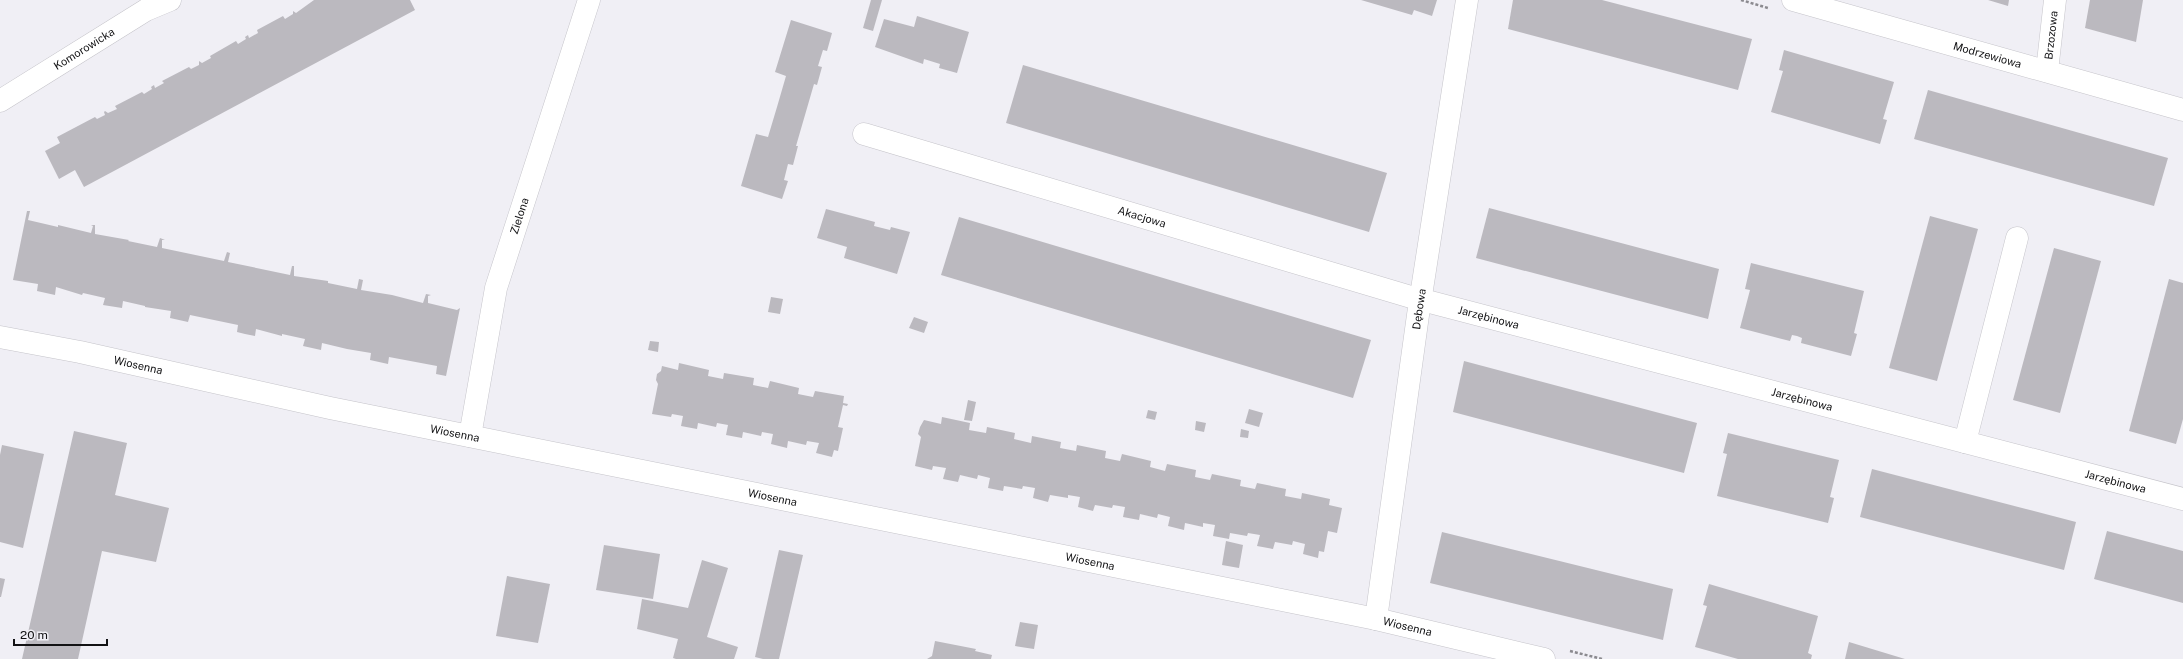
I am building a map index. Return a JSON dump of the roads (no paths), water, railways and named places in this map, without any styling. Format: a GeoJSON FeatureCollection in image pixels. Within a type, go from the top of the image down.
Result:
{"type":"FeatureCollection","features":[{"type":"Feature","properties":{"kind":"street","name":"Komorowicka"},"geometry":{"type":"LineString","coordinates":[[0,101],[146,10],[170,0]]}},
{"type":"Feature","properties":{"kind":"street","name":"Zielona"},"geometry":{"type":"LineString","coordinates":[[470,436],[496,288],[589,0]]}},
{"type":"Feature","properties":{"kind":"street","name":"Dębowa"},"geometry":{"type":"LineString","coordinates":[[1376,619],[1420,299],[1467,0]]}},
{"type":"Feature","properties":{"kind":"street","name":"Modrzewiowa"},"geometry":{"type":"LineString","coordinates":[[1793,0],[2183,110]]}},
{"type":"Feature","properties":{"kind":"street","name":"Brzozowa"},"geometry":{"type":"LineString","coordinates":[[2047,71],[2055,0]]}},
{"type":"Feature","properties":{"kind":"street","name":"Akacjowa"},"geometry":{"type":"LineString","coordinates":[[864,134],[1420,299]]}},
{"type":"Feature","properties":{"kind":"street"},"geometry":{"type":"LineString","coordinates":[[1965,442],[2017,238]]}},
{"type":"Feature","properties":{"kind":"street","name":"Jarzębinowa"},"geometry":{"type":"LineString","coordinates":[[1420,299],[2183,499]]}},
{"type":"Feature","properties":{"kind":"street","name":"Wiosenna"},"geometry":{"type":"LineString","coordinates":[[0,337],[470,436],[1376,619],[1544,659]]}}]}
